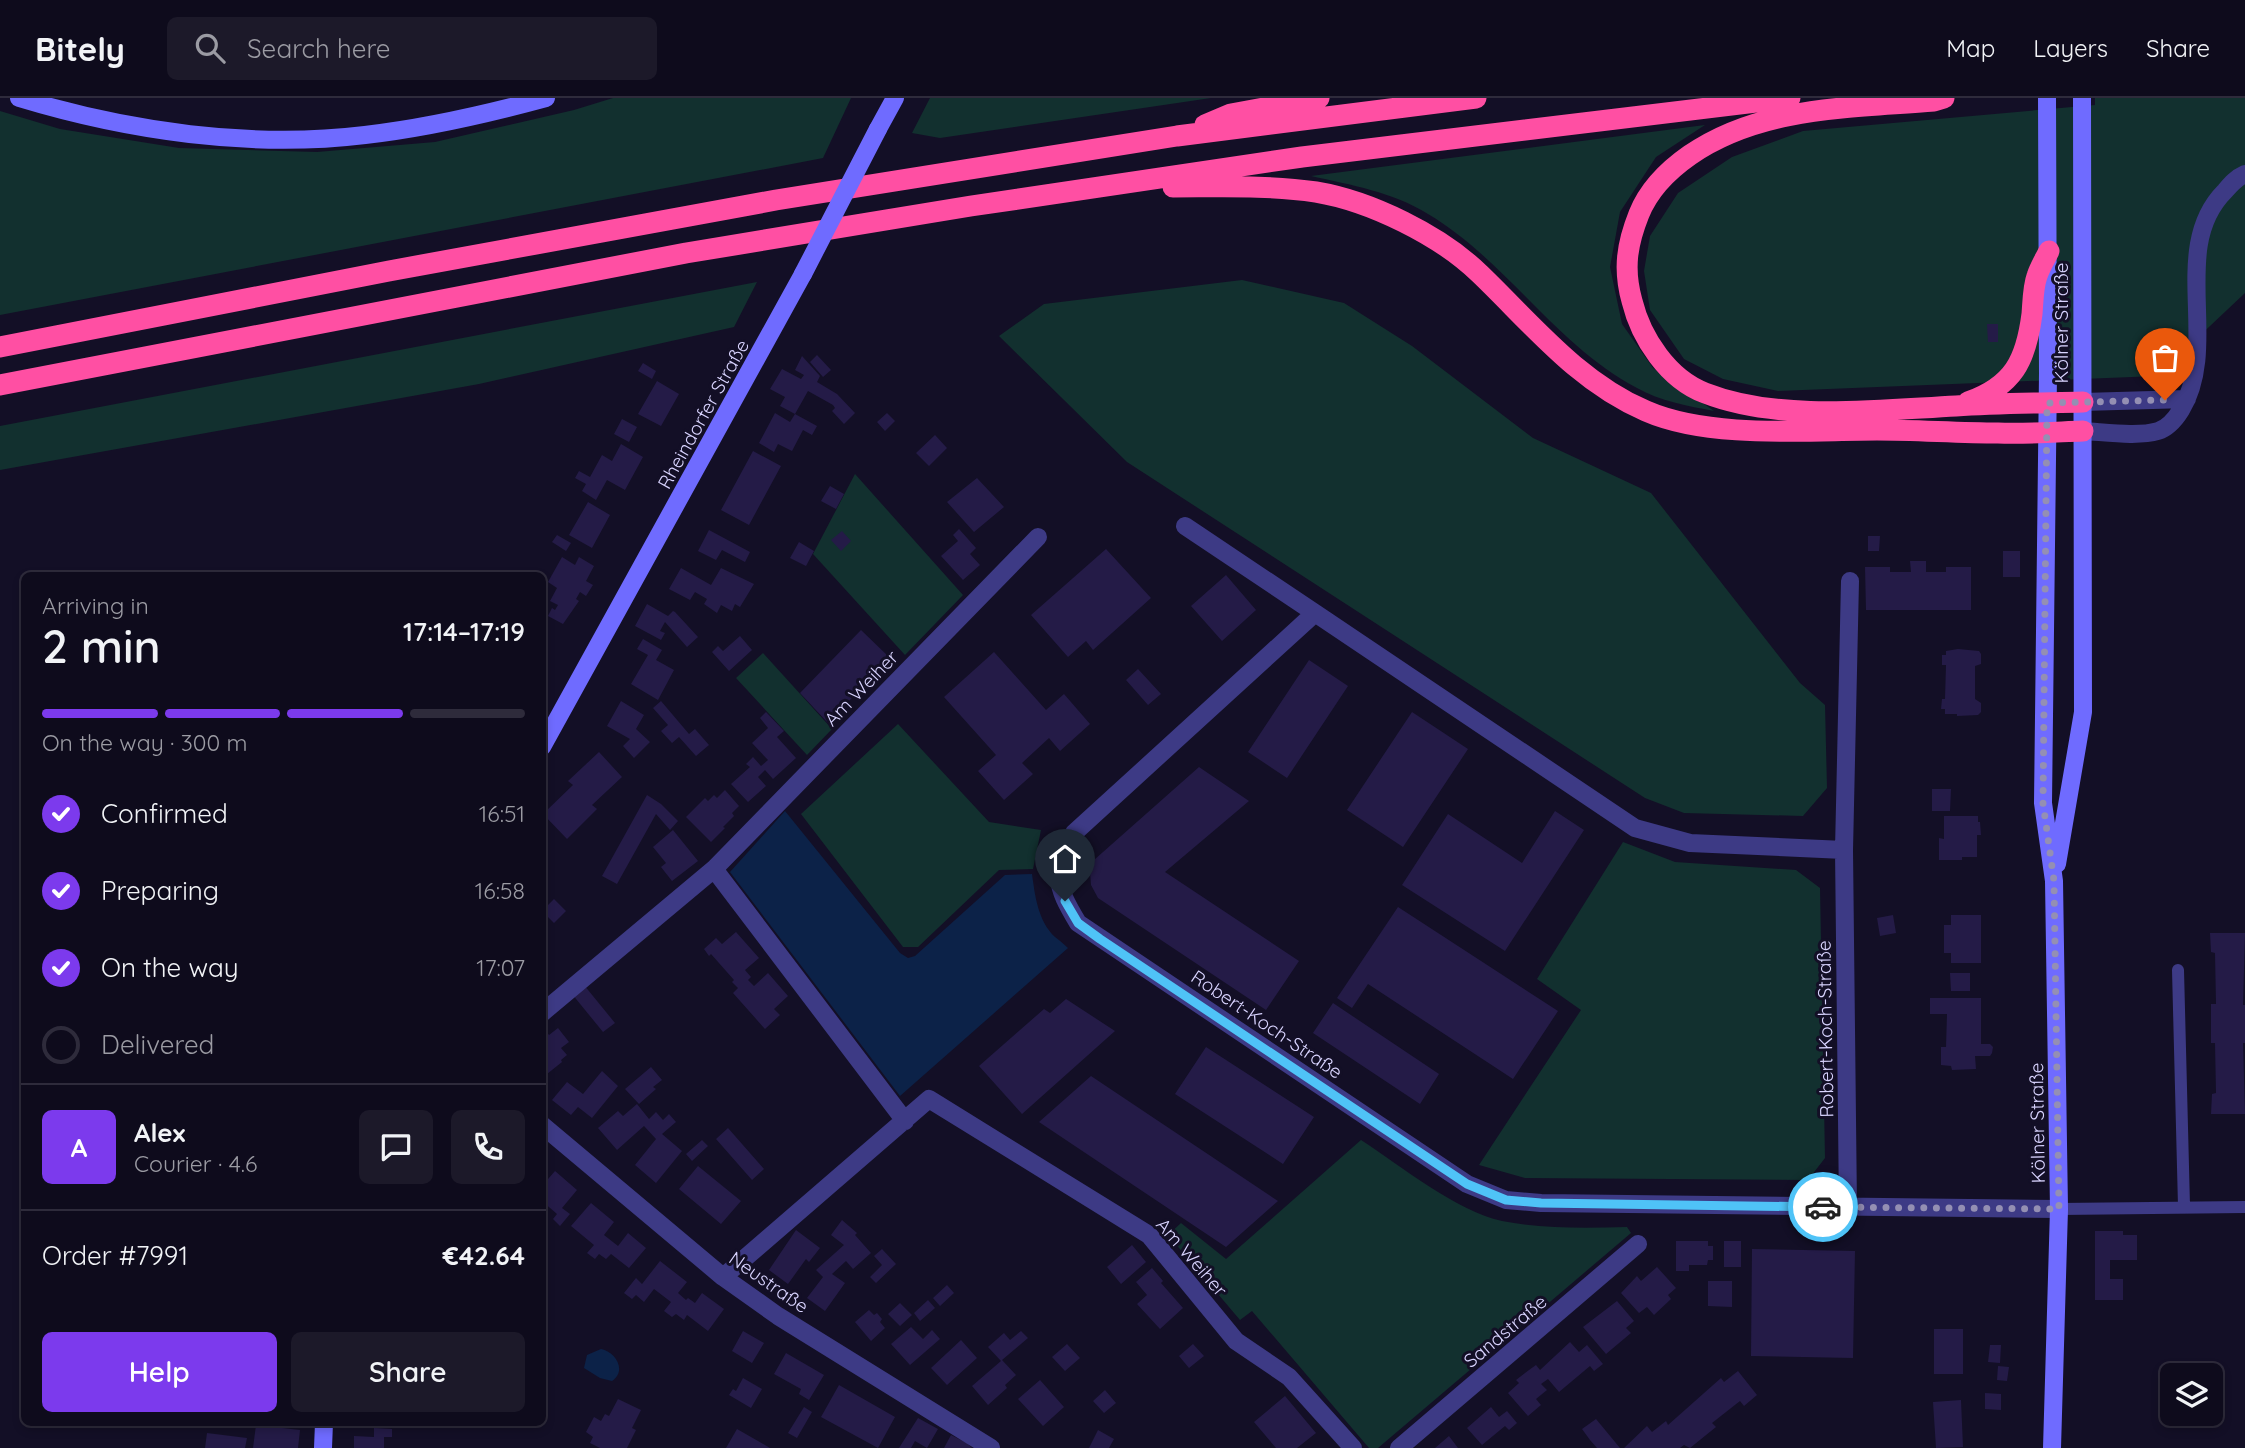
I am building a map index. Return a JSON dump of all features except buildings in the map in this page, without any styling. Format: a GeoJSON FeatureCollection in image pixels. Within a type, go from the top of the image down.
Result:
{"type":"FeatureCollection","features":[{"type":"Feature","properties":{"kind":"highway"},"geometry":{"type":"LineString","coordinates":[[1177,136],[1231,114],[1319,98]]}},
{"type":"Feature","properties":{"kind":"highway"},"geometry":{"type":"LineString","coordinates":[[0,347],[389,271],[776,200],[1177,136],[1476,98]]}},
{"type":"Feature","properties":{"kind":"highway"},"geometry":{"type":"LineString","coordinates":[[0,385],[686,253],[1097,187],[1302,157],[1790,98]]}},
{"type":"Feature","properties":{"kind":"highway"},"geometry":{"type":"LineString","coordinates":[[1944,98],[1808,112],[1749,124],[1710,141],[1671,169],[1646,198],[1629,238],[1626,280],[1637,323],[1667,367],[1701,392],[1737,404],[1791,410],[1890,410],[1959,405],[2083,402]]}},
{"type":"Feature","properties":{"kind":"highway"},"geometry":{"type":"LineString","coordinates":[[1097,187],[1235,187],[1316,192],[1374,208],[1431,237],[1477,271],[1563,358],[1600,387],[1647,412],[1690,424],[1738,430],[2083,431]]}},
{"type":"Feature","properties":{"kind":"highway"},"geometry":{"type":"LineString","coordinates":[[1959,405],[1991,394],[2011,376],[2020,362],[2027,342],[2036,278],[2049,251]]}},
{"type":"Feature","properties":{"kind":"main road"},"geometry":{"type":"LineString","coordinates":[[19,98],[107,122],[164,131],[282,139],[362,136],[432,125],[546,98]]}},
{"type":"Feature","properties":{"kind":"main road","name":"Rheindorfer Straße"},"geometry":{"type":"LineString","coordinates":[[546,740],[803,274],[895,98]]}},
{"type":"Feature","properties":{"kind":"main road","name":"Kölner Straße"},"geometry":{"type":"LineString","coordinates":[[2047,98],[2049,251],[2043,803],[2054,881],[2059,1209],[2052,1448]]}},
{"type":"Feature","properties":{"kind":"main road","name":"Kölner Straße"},"geometry":{"type":"LineString","coordinates":[[2054,881],[2083,712],[2082,98]]}},
{"type":"Feature","properties":{"kind":"main road"},"geometry":{"type":"LineString","coordinates":[[323,1448],[324,1426]]}},
{"type":"Feature","properties":{"kind":"street"},"geometry":{"type":"LineString","coordinates":[[2083,431],[2158,431],[2170,424],[2187,399],[2192,388],[2197,355],[2199,246],[2205,219],[2219,197],[2245,174]]}},
{"type":"Feature","properties":{"kind":"street"},"geometry":{"type":"LineString","coordinates":[[2083,402],[2187,399]]}},
{"type":"Feature","properties":{"kind":"street"},"geometry":{"type":"LineString","coordinates":[[1185,526],[1635,828],[1690,843],[1844,850]]}},
{"type":"Feature","properties":{"kind":"street","name":"Am Weiher"},"geometry":{"type":"LineString","coordinates":[[546,1010],[714,869],[1038,537]]}},
{"type":"Feature","properties":{"kind":"street","name":"Robert-Koch-Straße"},"geometry":{"type":"LineString","coordinates":[[1847,1208],[1844,850],[1850,581]]}},
{"type":"Feature","properties":{"kind":"street","name":"Robert-Koch-Straße"},"geometry":{"type":"LineString","coordinates":[[1315,613],[1074,833],[1062,855],[1058,880],[1065,901],[1078,923],[1467,1184],[1506,1200],[1541,1203],[1847,1208],[2059,1209]]}},
{"type":"Feature","properties":{"kind":"street"},"geometry":{"type":"LineString","coordinates":[[714,869],[905,1121]]}},
{"type":"Feature","properties":{"kind":"street","name":"Am Weiher"},"geometry":{"type":"LineString","coordinates":[[723,1277],[929,1099],[1149,1235],[1236,1340],[1289,1377],[1353,1448]]}},
{"type":"Feature","properties":{"kind":"street","name":"Neustraße"},"geometry":{"type":"LineString","coordinates":[[546,1128],[723,1277],[778,1316],[991,1448]]}},
{"type":"Feature","properties":{"kind":"street","name":"Sandstraße"},"geometry":{"type":"LineString","coordinates":[[1399,1448],[1638,1244]]}},
{"type":"Feature","properties":{"kind":"lane"},"geometry":{"type":"LineString","coordinates":[[2178,970],[2183,1206]]}},
{"type":"Feature","properties":{"kind":"lane"},"geometry":{"type":"LineString","coordinates":[[2059,1209],[2245,1207]]}},
{"type":"Feature","properties":{"kind":"green space"},"geometry":{"type":"Polygon","coordinates":[[[613,98],[851,98],[823,158],[0,315],[0,111],[60,129],[179,148],[317,152],[435,142],[574,110],[613,98]]]}},
{"type":"Feature","properties":{"kind":"green space"},"geometry":{"type":"Polygon","coordinates":[[[930,98],[1211,98],[940,138],[912,133],[930,98]]]}},
{"type":"Feature","properties":{"kind":"green space"},"geometry":{"type":"Polygon","coordinates":[[[2095,98],[2245,98],[2245,293],[2157,376],[1778,391],[1723,379],[1684,359],[1650,310],[1644,271],[1650,236],[1678,193],[1732,157],[1803,131],[2095,105],[2095,98]]]}},
{"type":"Feature","properties":{"kind":"green space"},"geometry":{"type":"Polygon","coordinates":[[[1705,125],[1656,157],[1620,212],[1610,267],[1622,324],[1653,368],[1714,411],[1655,396],[1608,370],[1581,349],[1482,255],[1456,233],[1415,206],[1356,186],[1311,176],[1705,125]]]}},
{"type":"Feature","properties":{"kind":"green space"},"geometry":{"type":"Polygon","coordinates":[[[1242,280],[1344,303],[1412,346],[1533,438],[1651,493],[1800,683],[1825,705],[1827,788],[1803,816],[1684,813],[1645,798],[1127,462],[999,336],[1044,304],[1242,280]]]}},
{"type":"Feature","properties":{"kind":"green space"},"geometry":{"type":"Polygon","coordinates":[[[757,282],[734,327],[479,384],[0,470],[0,426],[757,282]]]}},
{"type":"Feature","properties":{"kind":"green space"},"geometry":{"type":"Polygon","coordinates":[[[855,474],[963,595],[905,655],[813,554],[855,474]]]}},
{"type":"Feature","properties":{"kind":"green space"},"geometry":{"type":"Polygon","coordinates":[[[763,653],[832,729],[807,755],[736,678],[763,653]]]}},
{"type":"Feature","properties":{"kind":"green space"},"geometry":{"type":"Polygon","coordinates":[[[898,724],[989,822],[1041,830],[1033,869],[999,870],[918,947],[903,947],[801,814],[898,724]]]}},
{"type":"Feature","properties":{"kind":"green space"},"geometry":{"type":"Polygon","coordinates":[[[1623,842],[1675,862],[1796,870],[1820,888],[1825,1158],[1808,1180],[1525,1178],[1479,1165],[1581,1010],[1537,979],[1623,842]]]}},
{"type":"Feature","properties":{"kind":"green space"},"geometry":{"type":"Polygon","coordinates":[[[1361,1140],[1448,1198],[1484,1216],[1533,1225],[1627,1227],[1631,1233],[1378,1448],[1369,1448],[1252,1311],[1240,1320],[1168,1235],[1181,1223],[1226,1259],[1361,1140]]]}},
{"type":"Feature","properties":{"kind":"water"},"geometry":{"type":"Polygon","coordinates":[[[785,811],[900,953],[908,958],[915,956],[1005,875],[1032,874],[1038,908],[1045,924],[1068,948],[900,1096],[730,872],[785,811]]]}},
{"type":"Feature","properties":{"kind":"water"},"geometry":{"type":"Polygon","coordinates":[[[601,1349],[611,1354],[618,1362],[619,1372],[612,1381],[600,1378],[584,1368],[587,1355],[601,1349]]]}},
{"type":"Feature","properties":{"kind":"way so far"},"geometry":{"type":"LineString","coordinates":[[1823,1207],[2059,1209],[2054,881],[2043,803],[2047,403],[2165,400]]}},
{"type":"Feature","properties":{"kind":"route"},"geometry":{"type":"LineString","coordinates":[[1065,901],[1078,923],[1100,939],[1467,1184],[1506,1200],[1541,1203],[1823,1207]]}}]}
